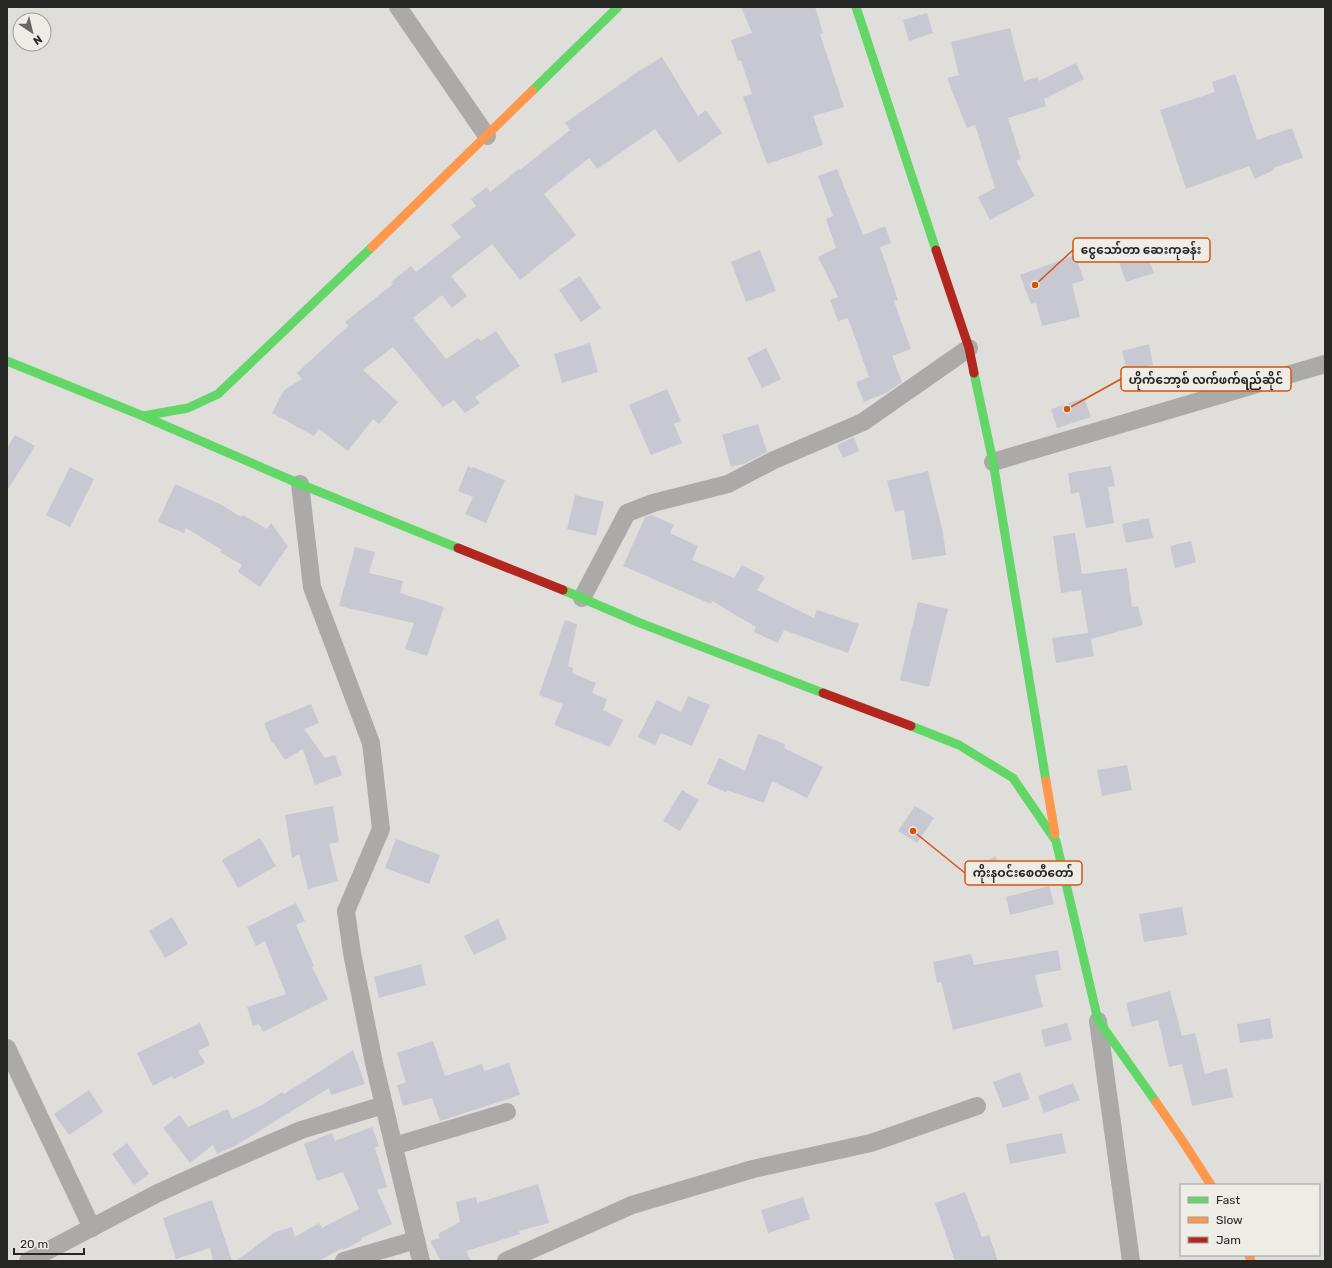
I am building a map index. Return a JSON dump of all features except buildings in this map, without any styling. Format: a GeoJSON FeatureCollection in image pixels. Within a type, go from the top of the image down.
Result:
{"type":"FeatureCollection","features":[{"type":"Feature","properties":{"kind":"main road"},"geometry":{"type":"LineString","coordinates":[[143,416],[188,408],[218,394],[487,136],[618,7]]}},
{"type":"Feature","properties":{"kind":"main road"},"geometry":{"type":"LineString","coordinates":[[856,7],[970,348],[993,462],[1056,841],[1098,1020],[1182,1140],[1210,1184]]}},
{"type":"Feature","properties":{"kind":"main road"},"geometry":{"type":"LineString","coordinates":[[7,361],[143,416],[300,484],[582,598],[647,626],[959,745],[1013,778],[1056,841]]}},
{"type":"Feature","properties":{"kind":"street"},"geometry":{"type":"LineString","coordinates":[[398,7],[487,136]]}},
{"type":"Feature","properties":{"kind":"street"},"geometry":{"type":"LineString","coordinates":[[582,598],[627,513],[653,503],[728,484],[774,460],[863,422],[970,348]]}},
{"type":"Feature","properties":{"kind":"street"},"geometry":{"type":"LineString","coordinates":[[993,462],[1325,364]]}},
{"type":"Feature","properties":{"kind":"street"},"geometry":{"type":"LineString","coordinates":[[300,484],[304,531],[312,587],[371,744],[381,829],[346,911],[352,953],[374,1063],[421,1261]]}},
{"type":"Feature","properties":{"kind":"street"},"geometry":{"type":"LineString","coordinates":[[1098,1020],[1131,1261]]}},
{"type":"Feature","properties":{"kind":"street"},"geometry":{"type":"LineString","coordinates":[[7,1048],[92,1228]]}},
{"type":"Feature","properties":{"kind":"street"},"geometry":{"type":"LineString","coordinates":[[28,1261],[158,1193],[202,1173],[301,1130],[384,1105]]}},
{"type":"Feature","properties":{"kind":"street"},"geometry":{"type":"LineString","coordinates":[[506,1261],[632,1205],[753,1169],[871,1144],[977,1106]]}},
{"type":"Feature","properties":{"kind":"street"},"geometry":{"type":"LineString","coordinates":[[394,1146],[508,1112]]}},
{"type":"Feature","properties":{"kind":"street"},"geometry":{"type":"LineString","coordinates":[[344,1261],[416,1240]]}},
{"type":"Feature","properties":{"kind":"traffic: fast"},"geometry":{"type":"LineString","coordinates":[[532,91],[618,7]]}},
{"type":"Feature","properties":{"kind":"traffic: fast"},"geometry":{"type":"LineString","coordinates":[[856,7],[936,250]]}},
{"type":"Feature","properties":{"kind":"traffic: fast"},"geometry":{"type":"LineString","coordinates":[[143,416],[188,408],[218,394],[372,247]]}},
{"type":"Feature","properties":{"kind":"traffic: fast"},"geometry":{"type":"LineString","coordinates":[[7,361],[143,416],[300,484],[458,548]]}},
{"type":"Feature","properties":{"kind":"traffic: fast"},"geometry":{"type":"LineString","coordinates":[[974,373],[993,462],[1046,781]]}},
{"type":"Feature","properties":{"kind":"traffic: fast"},"geometry":{"type":"LineString","coordinates":[[563,590],[640,623],[823,693]]}},
{"type":"Feature","properties":{"kind":"traffic: fast"},"geometry":{"type":"LineString","coordinates":[[911,726],[959,745],[1013,778],[1056,841],[1098,1020],[1156,1102]]}},
{"type":"Feature","properties":{"kind":"traffic: slow"},"geometry":{"type":"LineString","coordinates":[[372,247],[532,91]]}},
{"type":"Feature","properties":{"kind":"traffic: slow"},"geometry":{"type":"LineString","coordinates":[[1046,781],[1055,834]]}},
{"type":"Feature","properties":{"kind":"traffic: slow"},"geometry":{"type":"LineString","coordinates":[[1156,1102],[1210,1184]]}},
{"type":"Feature","properties":{"kind":"traffic: slow"},"geometry":{"type":"LineString","coordinates":[[1249,1256],[1251,1261]]}},
{"type":"Feature","properties":{"kind":"traffic: jam"},"geometry":{"type":"LineString","coordinates":[[936,250],[969,348],[974,373]]}},
{"type":"Feature","properties":{"kind":"traffic: jam"},"geometry":{"type":"LineString","coordinates":[[458,548],[563,590]]}},
{"type":"Feature","properties":{"kind":"traffic: jam"},"geometry":{"type":"LineString","coordinates":[[823,693],[911,726]]}},
{"type":"Feature","properties":{"kind":"place","name":"ငွေသော်တာ ဆေးကုခန်း"},"geometry":{"type":"Point","coordinates":[1035,285]}},
{"type":"Feature","properties":{"kind":"place","name":"ဟိုက်ဘော့စ် လက်ဖက်ရည်ဆိုင်"},"geometry":{"type":"Point","coordinates":[1067,409]}},
{"type":"Feature","properties":{"kind":"place","name":"ကိုးနဝင်းစေတီတော်"},"geometry":{"type":"Point","coordinates":[913,831]}}]}
